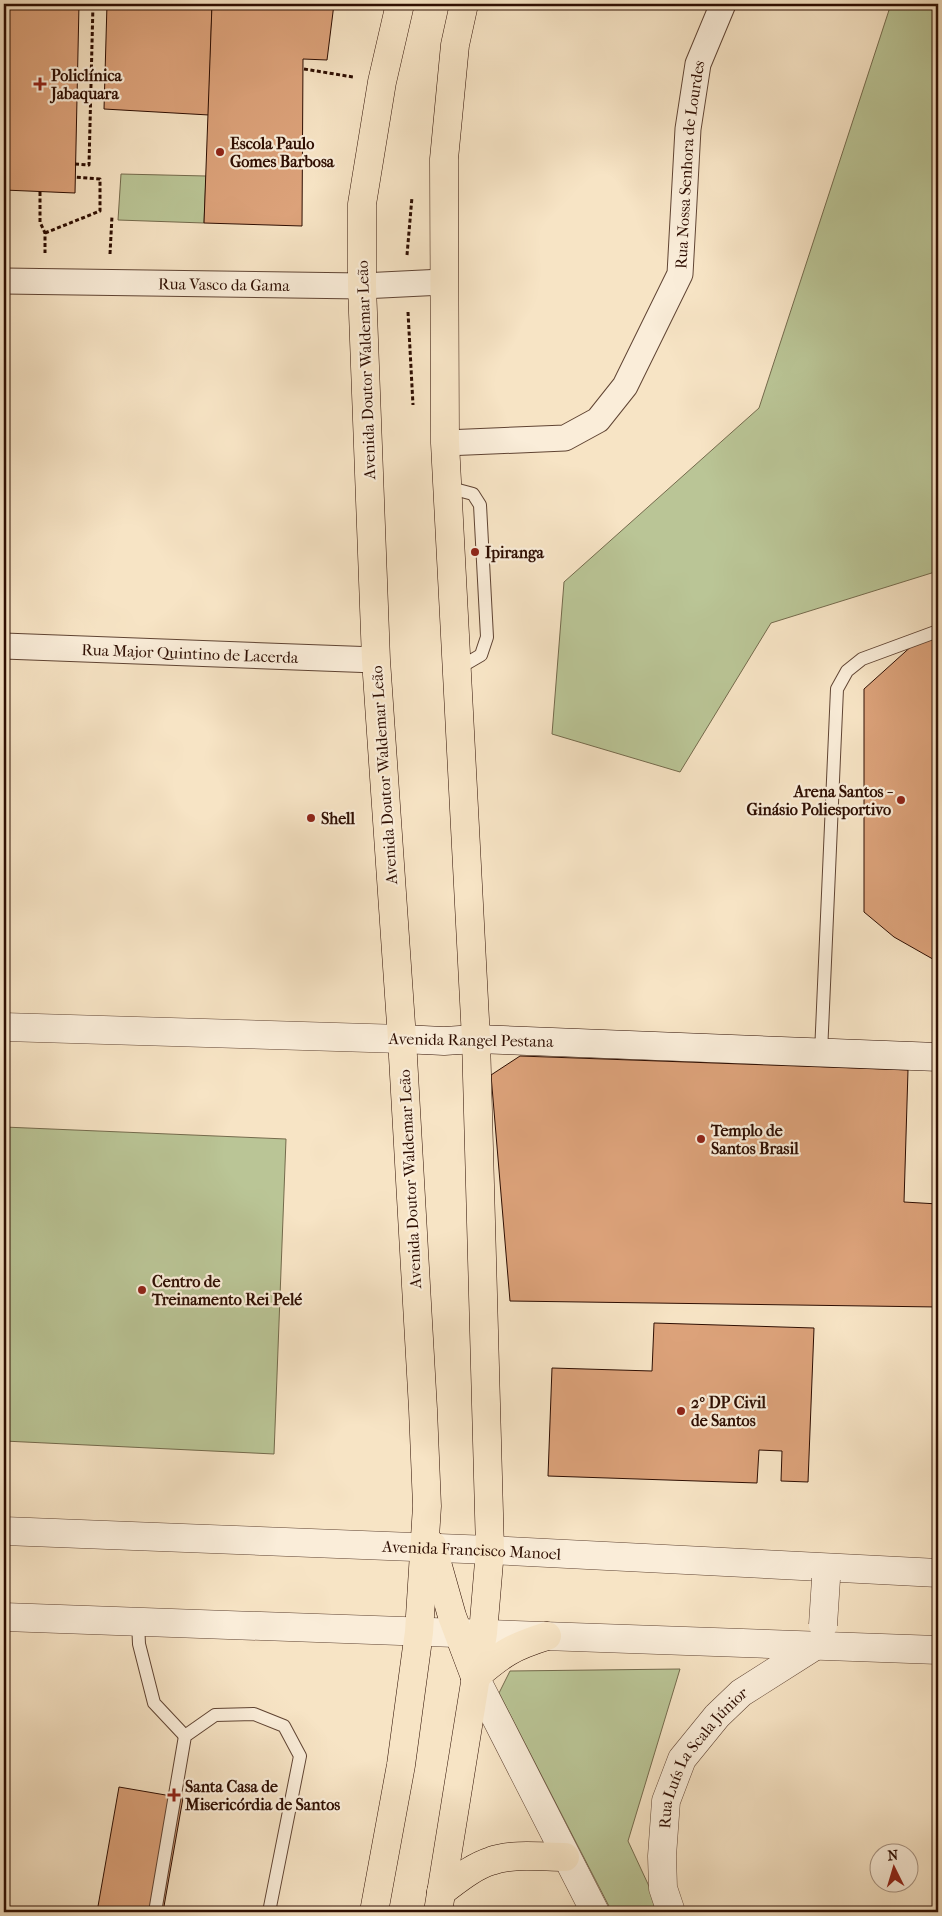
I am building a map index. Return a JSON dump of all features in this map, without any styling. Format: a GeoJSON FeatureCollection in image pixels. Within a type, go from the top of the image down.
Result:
{"type":"FeatureCollection","features":[{"type":"Feature","properties":{"kind":"main road","name":"Avenida Doutor Waldemar Leão"},"geometry":{"type":"LineString","coordinates":[[400,4],[382,82],[362,204],[362,286],[376,660],[402,1039],[424,1409],[429,1549]]}},
{"type":"Feature","properties":{"kind":"main road"},"geometry":{"type":"LineString","coordinates":[[439,1902],[475,1677],[471,1633],[490,1550],[476,1039],[445,443],[444,159],[455,45],[464,4]]}},
{"type":"Feature","properties":{"kind":"main road"},"geometry":{"type":"LineString","coordinates":[[429,1549],[471,1633]]}},
{"type":"Feature","properties":{"kind":"main road"},"geometry":{"type":"LineString","coordinates":[[374,1912],[401,1765],[429,1549]]}},
{"type":"Feature","properties":{"kind":"main road"},"geometry":{"type":"LineString","coordinates":[[475,1677],[502,1654],[519,1645],[547,1636]]}},
{"type":"Feature","properties":{"kind":"main road"},"geometry":{"type":"LineString","coordinates":[[439,1902],[473,1869],[491,1860],[518,1857],[565,1857]]}},
{"type":"Feature","properties":{"kind":"street","name":"Rua Nossa Senhora de Lourdes"},"geometry":{"type":"LineString","coordinates":[[445,443],[565,438],[598,420],[625,386],[680,274],[688,129],[698,64],[723,4]]}},
{"type":"Feature","properties":{"kind":"street","name":"Rua Vasco da Gama"},"geometry":{"type":"LineString","coordinates":[[4,281],[362,286],[443,282]]}},
{"type":"Feature","properties":{"kind":"street","name":"Rua Major Quintino de Lacerda"},"geometry":{"type":"LineString","coordinates":[[4,646],[376,660]]}},
{"type":"Feature","properties":{"kind":"street","name":"Avenida Rangel Pestana"},"geometry":{"type":"LineString","coordinates":[[4,1027],[444,1041],[476,1039],[938,1057]]}},
{"type":"Feature","properties":{"kind":"street","name":"Avenida Francisco Manoel"},"geometry":{"type":"LineString","coordinates":[[4,1531],[490,1550],[826,1574],[938,1573]]}},
{"type":"Feature","properties":{"kind":"street"},"geometry":{"type":"LineString","coordinates":[[821,1639],[826,1574]]}},
{"type":"Feature","properties":{"kind":"street"},"geometry":{"type":"LineString","coordinates":[[4,1617],[547,1636],[821,1639],[938,1650]]}},
{"type":"Feature","properties":{"kind":"street","name":"Rua Luís La Scala Júnior"},"geometry":{"type":"LineString","coordinates":[[670,1912],[663,1888],[662,1856],[666,1801],[682,1758],[717,1716],[740,1693],[821,1639]]}},
{"type":"Feature","properties":{"kind":"street"},"geometry":{"type":"LineString","coordinates":[[475,1677],[587,1904]]}},
{"type":"Feature","properties":{"kind":"lane"},"geometry":{"type":"LineString","coordinates":[[821,1052],[837,689],[847,671],[862,659],[938,631]]}},
{"type":"Feature","properties":{"kind":"lane"},"geometry":{"type":"LineString","coordinates":[[138,1622],[139,1644],[154,1703],[185,1736]]}},
{"type":"Feature","properties":{"kind":"lane"},"geometry":{"type":"LineString","coordinates":[[155,1912],[185,1736],[215,1715],[254,1714],[284,1726],[300,1756],[269,1912]]}},
{"type":"Feature","properties":{"kind":"path"},"geometry":{"type":"LineString","coordinates":[[75,164],[89,165],[93,4]]}},
{"type":"Feature","properties":{"kind":"path"},"geometry":{"type":"LineString","coordinates":[[304,70],[382,82]]}},
{"type":"Feature","properties":{"kind":"path"},"geometry":{"type":"LineString","coordinates":[[40,192],[40,222],[46,233],[100,211],[100,179],[75,177]]}},
{"type":"Feature","properties":{"kind":"path"},"geometry":{"type":"LineString","coordinates":[[109,282],[112,216]]}},
{"type":"Feature","properties":{"kind":"green space"},"geometry":{"type":"Polygon","coordinates":[[[891,4],[938,4],[938,571],[771,623],[680,772],[552,734],[564,582],[759,408],[891,4]]]}},
{"type":"Feature","properties":{"kind":"green space"},"geometry":{"type":"Polygon","coordinates":[[[121,174],[206,176],[204,223],[118,220],[121,174]]]}},
{"type":"Feature","properties":{"kind":"green space","name":"Centro de Treinamento Rei Pelé"},"geometry":{"type":"Polygon","coordinates":[[[4,1127],[286,1139],[274,1454],[4,1441],[4,1127]]]}},
{"type":"Feature","properties":{"kind":"green space"},"geometry":{"type":"Polygon","coordinates":[[[680,1669],[628,1841],[661,1912],[612,1912],[499,1693],[510,1671],[680,1669]]]}},
{"type":"Feature","properties":{"kind":"building","name":"Policlínica Jabaquara"},"geometry":{"type":"Polygon","coordinates":[[[4,4],[79,4],[75,193],[4,190],[4,4]]]}},
{"type":"Feature","properties":{"kind":"building"},"geometry":{"type":"Polygon","coordinates":[[[107,4],[212,4],[209,115],[104,109],[107,4]]]}},
{"type":"Feature","properties":{"kind":"building"},"geometry":{"type":"Polygon","coordinates":[[[212,4],[334,4],[327,60],[303,59],[302,226],[204,223],[212,4]]]}},
{"type":"Feature","properties":{"kind":"building","name":"Arena Santos - Ginásio Poliesportivo"},"geometry":{"type":"Polygon","coordinates":[[[938,635],[938,962],[894,937],[864,912],[864,689],[915,643],[938,635]]]}},
{"type":"Feature","properties":{"kind":"building","name":"Templo de Santos Brasil"},"geometry":{"type":"Polygon","coordinates":[[[520,1056],[908,1070],[904,1202],[938,1204],[938,1307],[510,1301],[491,1075],[520,1056]]]}},
{"type":"Feature","properties":{"kind":"building","name":"2º DP Civil de Santos"},"geometry":{"type":"Polygon","coordinates":[[[654,1323],[814,1328],[808,1482],[781,1481],[782,1451],[759,1450],[757,1483],[548,1476],[552,1368],[652,1371],[654,1323]]]}},
{"type":"Feature","properties":{"kind":"building","name":"Santa Casa de Misericórdia de Santos"},"geometry":{"type":"Polygon","coordinates":[[[119,1787],[183,1798],[163,1912],[97,1912],[119,1787]]]}},
{"type":"Feature","properties":{"kind":"place","name":"Policlínica Jabaquara"},"geometry":{"type":"Point","coordinates":[40,84]}},
{"type":"Feature","properties":{"kind":"place","name":"Escola Paulo Gomes Barbosa"},"geometry":{"type":"Point","coordinates":[220,152]}},
{"type":"Feature","properties":{"kind":"place","name":"Ipiranga"},"geometry":{"type":"Point","coordinates":[475,552]}},
{"type":"Feature","properties":{"kind":"place","name":"Arena Santos - Ginásio Poliesportivo"},"geometry":{"type":"Point","coordinates":[901,800]}},
{"type":"Feature","properties":{"kind":"place","name":"Shell"},"geometry":{"type":"Point","coordinates":[311,818]}},
{"type":"Feature","properties":{"kind":"place","name":"Templo de Santos Brasil"},"geometry":{"type":"Point","coordinates":[701,1139]}},
{"type":"Feature","properties":{"kind":"place","name":"Centro de Treinamento Rei Pelé"},"geometry":{"type":"Point","coordinates":[142,1290]}},
{"type":"Feature","properties":{"kind":"place","name":"2º DP Civil de Santos"},"geometry":{"type":"Point","coordinates":[681,1411]}},
{"type":"Feature","properties":{"kind":"place","name":"Santa Casa de Misericórdia de Santos"},"geometry":{"type":"Point","coordinates":[174,1795]}}]}
